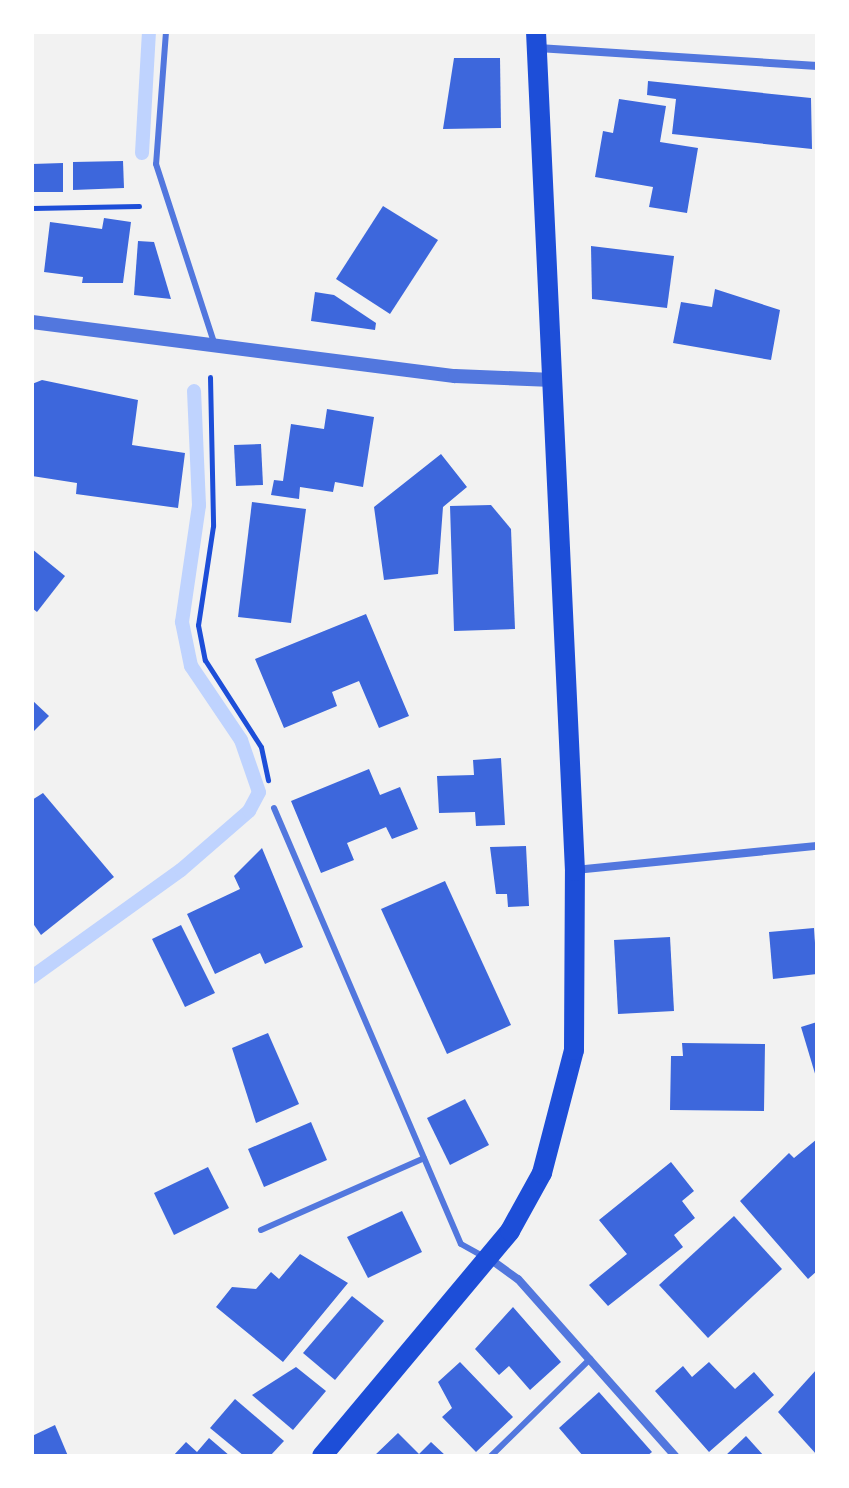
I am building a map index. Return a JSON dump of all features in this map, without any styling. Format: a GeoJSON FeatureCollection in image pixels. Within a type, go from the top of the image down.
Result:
{"type":"FeatureCollection","features":[{"type":"Feature","properties":{"kind":"main road"},"geometry":{"type":"LineString","coordinates":[[322,1456],[490,1259],[542,1173],[561,1115],[577,1015],[575,871],[536,40]]}},
{"type":"Feature","properties":{"kind":"street"},"geometry":{"type":"LineString","coordinates":[[536,40],[817,66]]}},
{"type":"Feature","properties":{"kind":"street"},"geometry":{"type":"LineString","coordinates":[[32,322],[455,376],[553,380]]}},
{"type":"Feature","properties":{"kind":"street"},"geometry":{"type":"LineString","coordinates":[[575,871],[817,846]]}},
{"type":"Feature","properties":{"kind":"street"},"geometry":{"type":"LineString","coordinates":[[490,1259],[518,1279],[675,1456]]}},
{"type":"Feature","properties":{"kind":"lane"},"geometry":{"type":"LineString","coordinates":[[166,32],[156,164],[214,345]]}},
{"type":"Feature","properties":{"kind":"lane"},"geometry":{"type":"LineString","coordinates":[[274,808],[461,1244],[490,1259]]}},
{"type":"Feature","properties":{"kind":"lane"},"geometry":{"type":"LineString","coordinates":[[261,1230],[424,1158]]}},
{"type":"Feature","properties":{"kind":"lane"},"geometry":{"type":"LineString","coordinates":[[491,1456],[590,1359]]}},
{"type":"Feature","properties":{"kind":"path"},"geometry":{"type":"LineString","coordinates":[[32,208],[169,205]]}},
{"type":"Feature","properties":{"kind":"path"},"geometry":{"type":"LineString","coordinates":[[214,345],[213,526],[198,625],[205,660],[261,747],[274,808]]}},
{"type":"Feature","properties":{"kind":"building"},"geometry":{"type":"Polygon","coordinates":[[[454,58],[500,58],[501,128],[443,129],[454,58]]]}},
{"type":"Feature","properties":{"kind":"building"},"geometry":{"type":"Polygon","coordinates":[[[648,81],[811,98],[812,149],[672,134],[676,99],[647,95],[648,81]]]}},
{"type":"Feature","properties":{"kind":"building"},"geometry":{"type":"Polygon","coordinates":[[[619,99],[666,106],[660,142],[698,148],[687,213],[649,207],[653,187],[595,177],[603,131],[613,133],[619,99]]]}},
{"type":"Feature","properties":{"kind":"building"},"geometry":{"type":"Polygon","coordinates":[[[123,161],[124,188],[73,190],[73,162],[123,161]]]}},
{"type":"Feature","properties":{"kind":"building"},"geometry":{"type":"Polygon","coordinates":[[[63,163],[63,192],[32,192],[32,164],[63,163]]]}},
{"type":"Feature","properties":{"kind":"building"},"geometry":{"type":"Polygon","coordinates":[[[383,206],[438,240],[390,314],[336,279],[383,206]]]}},
{"type":"Feature","properties":{"kind":"building"},"geometry":{"type":"Polygon","coordinates":[[[104,218],[131,222],[123,283],[82,283],[83,277],[44,272],[50,222],[102,229],[104,218]]]}},
{"type":"Feature","properties":{"kind":"building"},"geometry":{"type":"Polygon","coordinates":[[[138,241],[154,242],[171,299],[134,295],[138,241]]]}},
{"type":"Feature","properties":{"kind":"building"},"geometry":{"type":"Polygon","coordinates":[[[591,246],[674,256],[667,308],[592,299],[591,246]]]}},
{"type":"Feature","properties":{"kind":"building"},"geometry":{"type":"Polygon","coordinates":[[[715,289],[780,310],[771,360],[673,343],[681,302],[712,307],[715,289]]]}},
{"type":"Feature","properties":{"kind":"building"},"geometry":{"type":"Polygon","coordinates":[[[315,292],[334,295],[376,323],[375,330],[311,321],[315,292]]]}},
{"type":"Feature","properties":{"kind":"building"},"geometry":{"type":"Polygon","coordinates":[[[42,380],[138,400],[132,445],[185,453],[178,508],[76,494],[77,483],[32,476],[32,384],[42,380]]]}},
{"type":"Feature","properties":{"kind":"building"},"geometry":{"type":"Polygon","coordinates":[[[327,409],[374,417],[363,487],[335,482],[333,492],[300,487],[299,499],[271,495],[274,480],[283,481],[291,424],[324,429],[327,409]]]}},
{"type":"Feature","properties":{"kind":"building"},"geometry":{"type":"Polygon","coordinates":[[[261,444],[263,485],[236,486],[234,445],[261,444]]]}},
{"type":"Feature","properties":{"kind":"building"},"geometry":{"type":"Polygon","coordinates":[[[441,454],[467,487],[443,507],[438,574],[384,580],[374,507],[441,454]]]}},
{"type":"Feature","properties":{"kind":"building"},"geometry":{"type":"Polygon","coordinates":[[[252,502],[306,509],[291,623],[238,617],[252,502]]]}},
{"type":"Feature","properties":{"kind":"building"},"geometry":{"type":"Polygon","coordinates":[[[491,505],[511,529],[515,629],[454,631],[450,506],[491,505]]]}},
{"type":"Feature","properties":{"kind":"building"},"geometry":{"type":"Polygon","coordinates":[[[32,549],[65,576],[37,612],[32,608],[32,549]]]}},
{"type":"Feature","properties":{"kind":"building"},"geometry":{"type":"Polygon","coordinates":[[[366,614],[409,716],[379,728],[359,681],[332,692],[337,706],[284,728],[255,659],[366,614]]]}},
{"type":"Feature","properties":{"kind":"building"},"geometry":{"type":"Polygon","coordinates":[[[32,700],[49,716],[32,733],[32,700]]]}},
{"type":"Feature","properties":{"kind":"building"},"geometry":{"type":"Polygon","coordinates":[[[501,758],[505,825],[476,826],[475,812],[439,813],[437,776],[474,775],[473,760],[501,758]]]}},
{"type":"Feature","properties":{"kind":"building"},"geometry":{"type":"Polygon","coordinates":[[[369,769],[380,795],[400,787],[418,829],[392,839],[386,827],[347,843],[354,860],[321,873],[291,801],[369,769]]]}},
{"type":"Feature","properties":{"kind":"building"},"geometry":{"type":"Polygon","coordinates":[[[43,793],[114,877],[41,935],[32,922],[32,800],[43,793]]]}},
{"type":"Feature","properties":{"kind":"building"},"geometry":{"type":"Polygon","coordinates":[[[526,846],[529,906],[508,907],[507,894],[496,894],[490,847],[526,846]]]}},
{"type":"Feature","properties":{"kind":"building"},"geometry":{"type":"Polygon","coordinates":[[[262,848],[303,947],[265,964],[260,953],[215,974],[187,914],[240,889],[234,876],[262,848]]]}},
{"type":"Feature","properties":{"kind":"building"},"geometry":{"type":"Polygon","coordinates":[[[445,881],[511,1025],[447,1054],[381,909],[445,881]]]}},
{"type":"Feature","properties":{"kind":"building"},"geometry":{"type":"Polygon","coordinates":[[[181,925],[215,993],[185,1007],[152,939],[181,925]]]}},
{"type":"Feature","properties":{"kind":"building"},"geometry":{"type":"Polygon","coordinates":[[[814,928],[817,974],[773,979],[769,932],[814,928]]]}},
{"type":"Feature","properties":{"kind":"building"},"geometry":{"type":"Polygon","coordinates":[[[670,937],[674,1011],[618,1014],[614,940],[670,937]]]}},
{"type":"Feature","properties":{"kind":"building"},"geometry":{"type":"Polygon","coordinates":[[[817,1022],[817,1077],[816,1077],[801,1027],[817,1022]]]}},
{"type":"Feature","properties":{"kind":"building"},"geometry":{"type":"Polygon","coordinates":[[[268,1033],[299,1104],[256,1123],[232,1048],[268,1033]]]}},
{"type":"Feature","properties":{"kind":"building"},"geometry":{"type":"Polygon","coordinates":[[[682,1043],[765,1044],[764,1111],[670,1110],[671,1056],[683,1056],[682,1043]]]}},
{"type":"Feature","properties":{"kind":"building"},"geometry":{"type":"Polygon","coordinates":[[[465,1099],[489,1145],[450,1165],[427,1118],[465,1099]]]}},
{"type":"Feature","properties":{"kind":"building"},"geometry":{"type":"Polygon","coordinates":[[[311,1122],[327,1160],[264,1187],[248,1149],[311,1122]]]}},
{"type":"Feature","properties":{"kind":"building"},"geometry":{"type":"Polygon","coordinates":[[[817,1139],[817,1271],[808,1279],[740,1201],[789,1153],[794,1158],[817,1139]]]}},
{"type":"Feature","properties":{"kind":"building"},"geometry":{"type":"Polygon","coordinates":[[[671,1162],[694,1191],[682,1201],[695,1218],[674,1235],[683,1247],[608,1306],[589,1285],[627,1254],[599,1220],[671,1162]]]}},
{"type":"Feature","properties":{"kind":"building"},"geometry":{"type":"Polygon","coordinates":[[[208,1167],[229,1208],[174,1235],[154,1193],[208,1167]]]}},
{"type":"Feature","properties":{"kind":"building"},"geometry":{"type":"Polygon","coordinates":[[[402,1211],[422,1252],[368,1278],[347,1237],[402,1211]]]}},
{"type":"Feature","properties":{"kind":"building"},"geometry":{"type":"Polygon","coordinates":[[[734,1216],[782,1269],[708,1338],[659,1285],[734,1216]]]}},
{"type":"Feature","properties":{"kind":"building"},"geometry":{"type":"Polygon","coordinates":[[[300,1254],[348,1283],[283,1362],[216,1307],[232,1287],[256,1289],[271,1272],[279,1279],[300,1254]]]}},
{"type":"Feature","properties":{"kind":"building"},"geometry":{"type":"Polygon","coordinates":[[[352,1296],[384,1321],[335,1380],[303,1353],[352,1296]]]}},
{"type":"Feature","properties":{"kind":"building"},"geometry":{"type":"Polygon","coordinates":[[[513,1307],[561,1362],[530,1390],[509,1366],[499,1375],[475,1349],[513,1307]]]}},
{"type":"Feature","properties":{"kind":"building"},"geometry":{"type":"Polygon","coordinates":[[[460,1362],[513,1417],[476,1452],[442,1417],[452,1408],[438,1382],[460,1362]]]}},
{"type":"Feature","properties":{"kind":"building"},"geometry":{"type":"Polygon","coordinates":[[[709,1362],[735,1389],[754,1372],[774,1395],[709,1452],[655,1391],[683,1366],[692,1377],[709,1362]]]}},
{"type":"Feature","properties":{"kind":"building"},"geometry":{"type":"Polygon","coordinates":[[[296,1367],[326,1391],[293,1430],[252,1395],[296,1367]]]}},
{"type":"Feature","properties":{"kind":"building"},"geometry":{"type":"Polygon","coordinates":[[[817,1369],[817,1455],[778,1412],[817,1369]]]}},
{"type":"Feature","properties":{"kind":"building"},"geometry":{"type":"Polygon","coordinates":[[[599,1392],[652,1452],[647,1456],[583,1456],[559,1428],[599,1392]]]}},
{"type":"Feature","properties":{"kind":"building"},"geometry":{"type":"Polygon","coordinates":[[[235,1399],[284,1441],[270,1456],[244,1456],[210,1428],[235,1399]]]}},
{"type":"Feature","properties":{"kind":"building"},"geometry":{"type":"Polygon","coordinates":[[[55,1425],[68,1456],[32,1456],[32,1436],[55,1425]]]}},
{"type":"Feature","properties":{"kind":"building"},"geometry":{"type":"Polygon","coordinates":[[[398,1433],[419,1454],[431,1442],[446,1456],[374,1456],[398,1433]]]}},
{"type":"Feature","properties":{"kind":"building"},"geometry":{"type":"Polygon","coordinates":[[[746,1436],[764,1456],[725,1456],[746,1436]]]}},
{"type":"Feature","properties":{"kind":"building"},"geometry":{"type":"Polygon","coordinates":[[[209,1438],[230,1456],[173,1456],[186,1442],[197,1452],[209,1438]]]}},
{"type":"Feature","properties":{"kind":"waterway"},"geometry":{"type":"LineString","coordinates":[[142,153],[149,32]]}},
{"type":"Feature","properties":{"kind":"waterway"},"geometry":{"type":"LineString","coordinates":[[32,977],[181,870],[249,811],[259,792],[241,740],[191,666],[182,622],[199,505],[194,391]]}}]}
